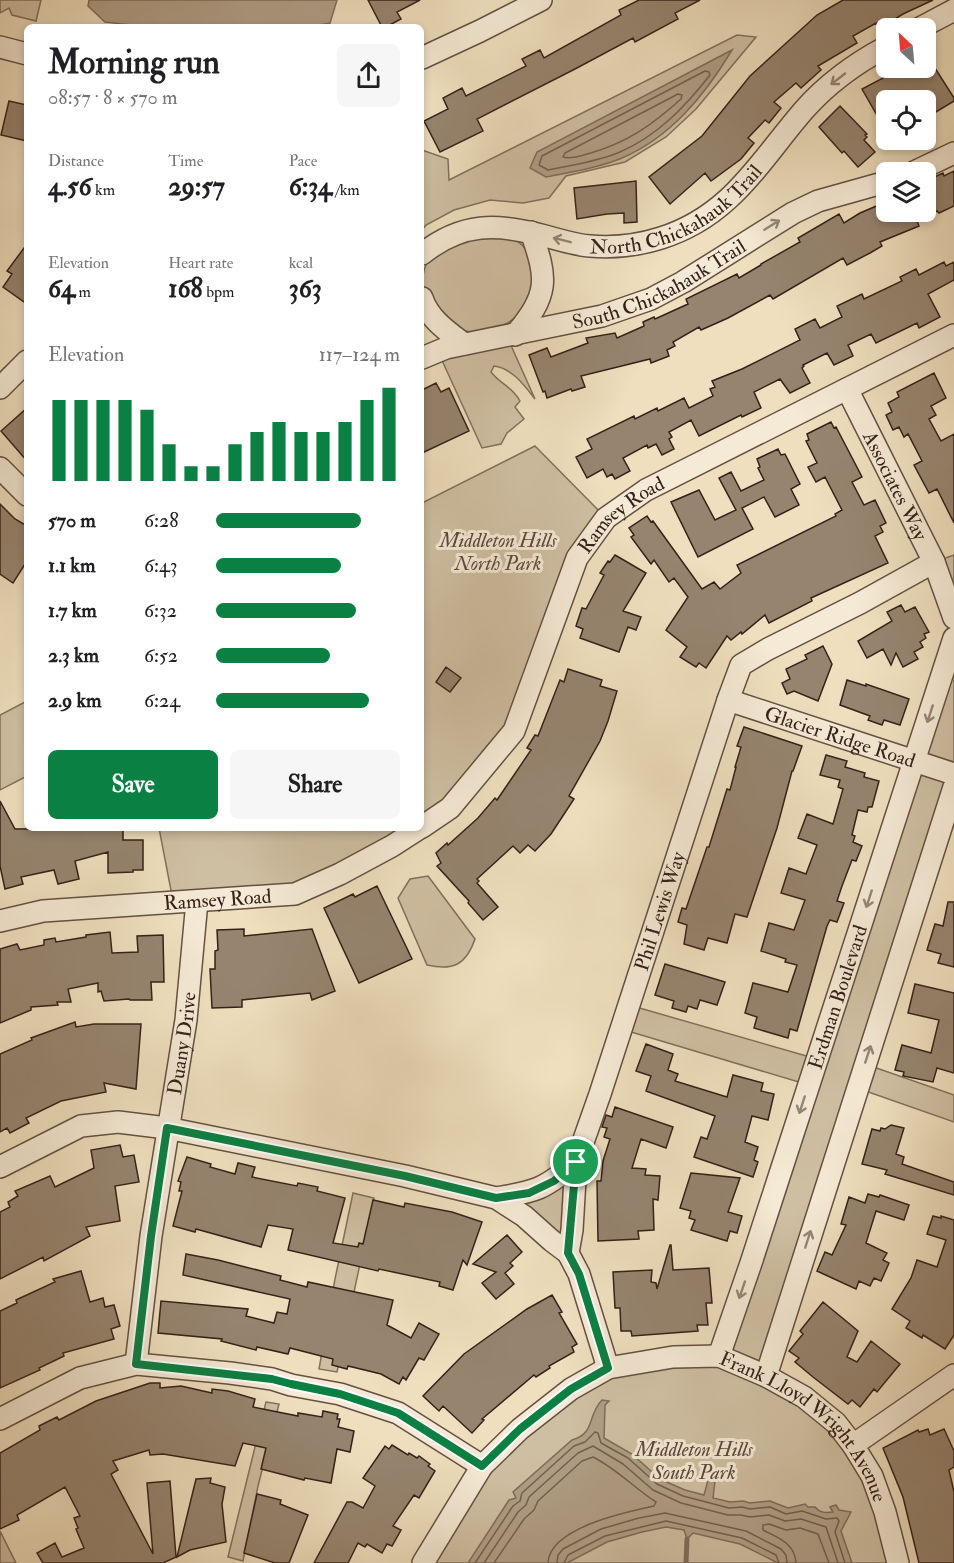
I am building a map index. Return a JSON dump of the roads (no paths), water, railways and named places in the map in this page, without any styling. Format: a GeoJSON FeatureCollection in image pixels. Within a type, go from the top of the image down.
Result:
{"type":"FeatureCollection","features":[{"type":"Feature","properties":{"kind":"street"},"geometry":{"type":"LineString","coordinates":[[424,57],[542,0]]}},
{"type":"Feature","properties":{"kind":"street"},"geometry":{"type":"LineString","coordinates":[[936,20],[954,10]]}},
{"type":"Feature","properties":{"kind":"street"},"geometry":{"type":"LineString","coordinates":[[0,47],[24,53]]}},
{"type":"Feature","properties":{"kind":"street","name":"North Chickahauk Trail"},"geometry":{"type":"LineString","coordinates":[[424,252],[438,241],[479,227],[500,226],[589,246],[629,245],[661,238],[693,225],[718,209],[737,192],[805,109],[824,90],[876,53]]}},
{"type":"Feature","properties":{"kind":"street"},"geometry":{"type":"LineString","coordinates":[[935,162],[954,153]]}},
{"type":"Feature","properties":{"kind":"street","name":"South Chickahauk Trail"},"geometry":{"type":"LineString","coordinates":[[424,357],[446,348],[602,316],[651,299],[711,266],[793,213],[818,201],[876,185]]}},
{"type":"Feature","properties":{"kind":"street"},"geometry":{"type":"LineString","coordinates":[[515,334],[531,316],[540,298],[544,281],[541,260],[531,232]]}},
{"type":"Feature","properties":{"kind":"street"},"geometry":{"type":"LineString","coordinates":[[424,307],[435,321],[464,344]]}},
{"type":"Feature","properties":{"kind":"street","name":"Ramsey Road"},"geometry":{"type":"LineString","coordinates":[[424,825],[450,808],[513,731],[577,558],[606,518],[646,490],[954,335]]}},
{"type":"Feature","properties":{"kind":"street"},"geometry":{"type":"LineString","coordinates":[[0,388],[24,364]]}},
{"type":"Feature","properties":{"kind":"street","name":"Associates Way"},"geometry":{"type":"LineString","coordinates":[[847,389],[934,562],[954,618]]}},
{"type":"Feature","properties":{"kind":"street"},"geometry":{"type":"LineString","coordinates":[[0,468],[24,492]]}},
{"type":"Feature","properties":{"kind":"street","name":"Phil Lewis Way"},"geometry":{"type":"LineString","coordinates":[[568,1253],[576,1162],[741,666],[768,648],[860,603],[934,562]]}},
{"type":"Feature","properties":{"kind":"street","name":"Erdman Boulevard"},"geometry":{"type":"LineString","coordinates":[[719,1356],[954,638]]}},
{"type":"Feature","properties":{"kind":"street","name":"Glacier Ridge Road"},"geometry":{"type":"LineString","coordinates":[[728,700],[954,774]]}},
{"type":"Feature","properties":{"kind":"street"},"geometry":{"type":"LineString","coordinates":[[766,1376],[954,787]]}},
{"type":"Feature","properties":{"kind":"street","name":"Ramsey Road"},"geometry":{"type":"LineString","coordinates":[[0,921],[43,911],[294,894],[371,858],[415,831]]}},
{"type":"Feature","properties":{"kind":"street","name":"Duany Drive"},"geometry":{"type":"LineString","coordinates":[[136,1364],[151,1236],[186,1020],[197,901]]}},
{"type":"Feature","properties":{"kind":"street"},"geometry":{"type":"LineString","coordinates":[[0,1167],[81,1126],[118,1122],[167,1128],[405,1176],[496,1198],[524,1216],[552,1242],[568,1253],[579,1274],[608,1368]]}},
{"type":"Feature","properties":{"kind":"street"},"geometry":{"type":"LineString","coordinates":[[496,1198],[529,1193],[554,1181],[576,1162]]}},
{"type":"Feature","properties":{"kind":"street","name":"Frank Lloyd Wright Avenue"},"geometry":{"type":"LineString","coordinates":[[423,1563],[482,1466],[520,1429],[571,1389],[608,1368],[673,1357],[719,1356],[766,1376],[804,1396],[836,1423],[854,1445],[872,1476],[885,1512],[898,1563]]}},
{"type":"Feature","properties":{"kind":"street"},"geometry":{"type":"LineString","coordinates":[[0,1419],[80,1378],[136,1364],[272,1379],[340,1394],[398,1413],[482,1466]]}},
{"type":"Feature","properties":{"kind":"street"},"geometry":{"type":"LineString","coordinates":[[854,1445],[954,1375]]}},
{"type":"Feature","properties":{"kind":"water"},"geometry":{"type":"Polygon","coordinates":[[[89,0],[337,0],[330,23],[324,24],[123,24],[105,22],[88,6],[89,0]]]}},
{"type":"Feature","properties":{"kind":"water"},"geometry":{"type":"Polygon","coordinates":[[[732,50],[710,83],[685,113],[656,139],[640,149],[604,164],[546,177],[530,168],[537,152],[732,50]]]}},
{"type":"Feature","properties":{"kind":"water"},"geometry":{"type":"Polygon","coordinates":[[[602,1400],[609,1401],[605,1405],[604,1438],[632,1454],[660,1479],[704,1495],[711,1469],[716,1473],[713,1498],[730,1502],[770,1501],[788,1508],[805,1504],[826,1512],[833,1512],[830,1507],[836,1505],[839,1510],[851,1512],[841,1531],[852,1563],[778,1563],[740,1544],[693,1533],[687,1539],[684,1530],[666,1527],[607,1542],[567,1563],[468,1563],[509,1500],[516,1498],[513,1492],[572,1440],[585,1433],[602,1400]]]}},
{"type":"Feature","properties":{"kind":"waterway"},"geometry":{"type":"LineString","coordinates":[[686,1563],[687,1539]]}},
{"type":"Feature","properties":{"kind":"park label","name":"Middleton Hills North Park"},"geometry":{"type":"Point","coordinates":[498,552]}},
{"type":"Feature","properties":{"kind":"park label","name":"Middleton Hills South Park"},"geometry":{"type":"Point","coordinates":[694,1460]}}]}
